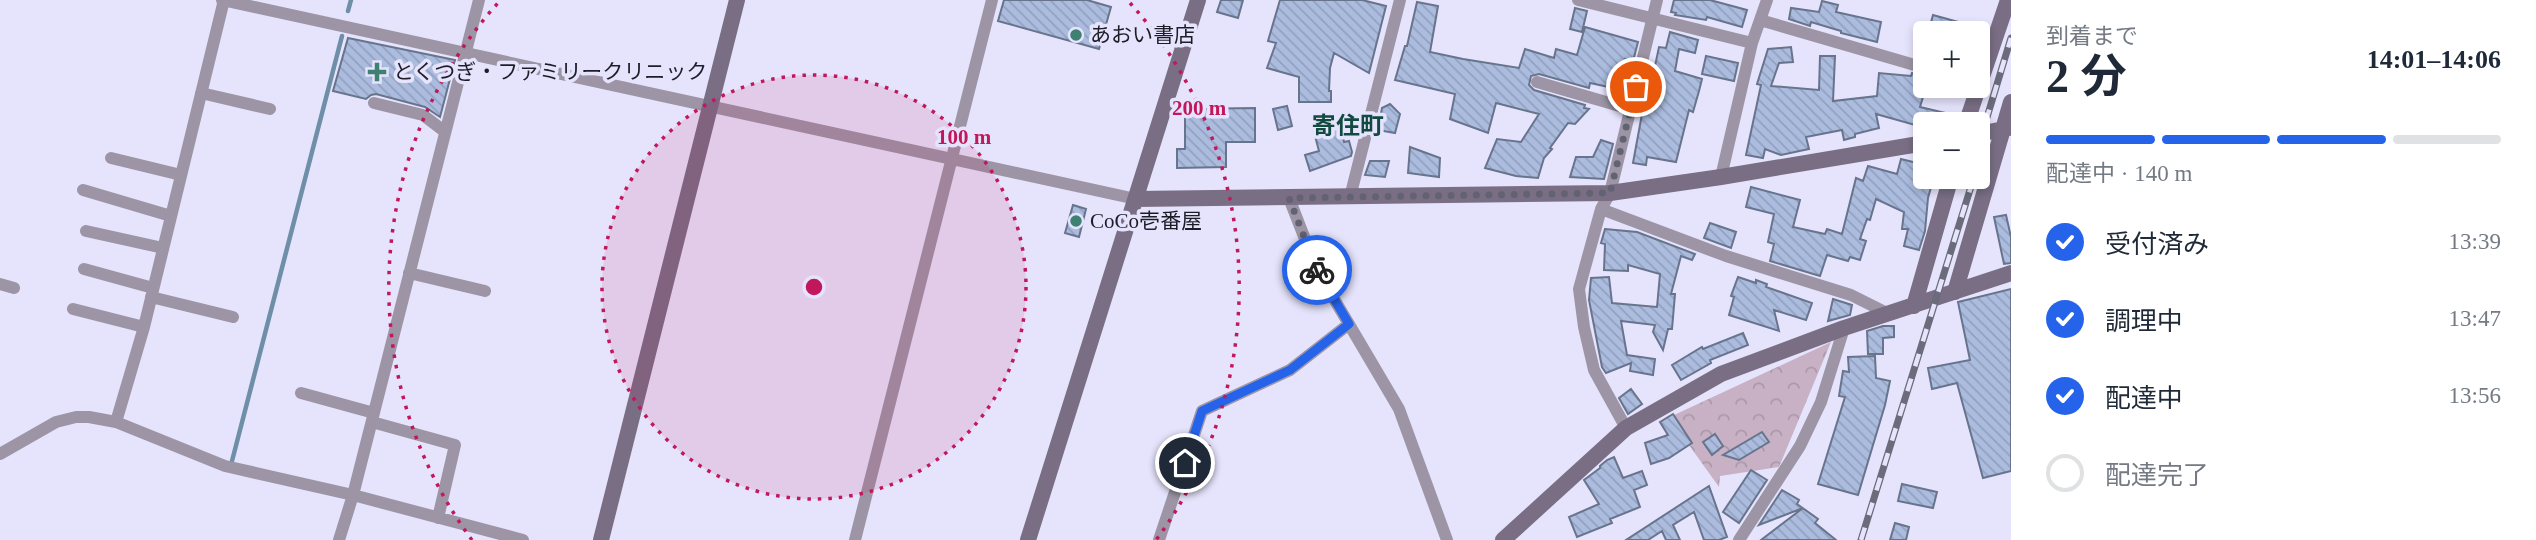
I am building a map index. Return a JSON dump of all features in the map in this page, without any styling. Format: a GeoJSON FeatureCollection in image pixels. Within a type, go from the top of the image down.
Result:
{"type":"FeatureCollection","features":[{"type":"Feature","properties":{"kind":"street"},"geometry":{"type":"LineString","coordinates":[[116,422],[144,327],[223,0],[1136,199],[1610,193],[1913,145]]}},
{"type":"Feature","properties":{"kind":"street"},"geometry":{"type":"LineString","coordinates":[[339,540],[354,495],[479,0]]}},
{"type":"Feature","properties":{"kind":"street"},"geometry":{"type":"LineString","coordinates":[[600,540],[737,0]]}},
{"type":"Feature","properties":{"kind":"street"},"geometry":{"type":"LineString","coordinates":[[855,540],[992,0]]}},
{"type":"Feature","properties":{"kind":"street"},"geometry":{"type":"LineString","coordinates":[[1028,540],[1199,0]]}},
{"type":"Feature","properties":{"kind":"street"},"geometry":{"type":"LineString","coordinates":[[1350,197],[1400,0]]}},
{"type":"Feature","properties":{"kind":"street"},"geometry":{"type":"LineString","coordinates":[[1578,0],[1752,43]]}},
{"type":"Feature","properties":{"kind":"street"},"geometry":{"type":"LineString","coordinates":[[1626,428],[1594,370],[1579,289],[1601,209],[1610,193],[1657,0]]}},
{"type":"Feature","properties":{"kind":"street"},"geometry":{"type":"LineString","coordinates":[[1721,177],[1752,43],[1767,0]]}},
{"type":"Feature","properties":{"kind":"street"},"geometry":{"type":"LineString","coordinates":[[1990,50],[2008,0]]}},
{"type":"Feature","properties":{"kind":"street"},"geometry":{"type":"LineString","coordinates":[[1760,20],[1913,65]]}},
{"type":"Feature","properties":{"kind":"street"},"geometry":{"type":"LineString","coordinates":[[1538,82],[1630,109]]}},
{"type":"Feature","properties":{"kind":"street"},"geometry":{"type":"LineString","coordinates":[[201,93],[270,109]]}},
{"type":"Feature","properties":{"kind":"street"},"geometry":{"type":"LineString","coordinates":[[1955,292],[2007,128],[2011,102]]}},
{"type":"Feature","properties":{"kind":"street"},"geometry":{"type":"LineString","coordinates":[[374,103],[423,116],[444,131]]}},
{"type":"Feature","properties":{"kind":"street"},"geometry":{"type":"LineString","coordinates":[[111,158],[181,174]]}},
{"type":"Feature","properties":{"kind":"street"},"geometry":{"type":"LineString","coordinates":[[1914,306],[1948,189]]}},
{"type":"Feature","properties":{"kind":"street"},"geometry":{"type":"LineString","coordinates":[[83,190],[171,216]]}},
{"type":"Feature","properties":{"kind":"street"},"geometry":{"type":"LineString","coordinates":[[1289,198],[1317,270],[1399,409],[1447,540]]}},
{"type":"Feature","properties":{"kind":"street"},"geometry":{"type":"LineString","coordinates":[[1601,209],[1726,256],[1851,296],[1887,313]]}},
{"type":"Feature","properties":{"kind":"street"},"geometry":{"type":"LineString","coordinates":[[86,232],[163,248]]}},
{"type":"Feature","properties":{"kind":"street"},"geometry":{"type":"LineString","coordinates":[[83,268],[152,293],[233,317]]}},
{"type":"Feature","properties":{"kind":"street"},"geometry":{"type":"LineString","coordinates":[[1503,540],[1626,428],[1721,374],[1843,328],[2011,273]]}},
{"type":"Feature","properties":{"kind":"street"},"geometry":{"type":"LineString","coordinates":[[409,274],[485,291]]}},
{"type":"Feature","properties":{"kind":"street"},"geometry":{"type":"LineString","coordinates":[[0,284],[14,288]]}},
{"type":"Feature","properties":{"kind":"street"},"geometry":{"type":"LineString","coordinates":[[73,309],[144,327]]}},
{"type":"Feature","properties":{"kind":"street"},"geometry":{"type":"LineString","coordinates":[[1159,540],[1202,411],[1290,370],[1349,324]]}},
{"type":"Feature","properties":{"kind":"street"},"geometry":{"type":"LineString","coordinates":[[1739,540],[1800,446],[1821,402],[1843,328]]}},
{"type":"Feature","properties":{"kind":"street"},"geometry":{"type":"LineString","coordinates":[[301,393],[455,445],[439,518]]}},
{"type":"Feature","properties":{"kind":"street"},"geometry":{"type":"LineString","coordinates":[[0,454],[56,422],[76,416],[116,422],[225,466],[354,495],[523,540]]}},
{"type":"Feature","properties":{"kind":"green space"},"geometry":{"type":"Polygon","coordinates":[[[1831,342],[1779,467],[1720,476],[1719,487],[1689,445],[1674,415],[1831,342]]]}},
{"type":"Feature","properties":{"kind":"building","name":"あおい書店"},"geometry":{"type":"Polygon","coordinates":[[[1004,0],[1087,0],[1111,7],[1099,49],[998,21],[1004,0]]]}},
{"type":"Feature","properties":{"kind":"building"},"geometry":{"type":"Polygon","coordinates":[[[1221,0],[1243,0],[1238,18],[1217,12],[1221,0]]]}},
{"type":"Feature","properties":{"kind":"building"},"geometry":{"type":"Polygon","coordinates":[[[1280,0],[1362,0],[1386,6],[1369,73],[1334,53],[1330,68],[1331,102],[1299,102],[1299,77],[1267,68],[1276,43],[1268,41],[1280,0]]]}},
{"type":"Feature","properties":{"kind":"building"},"geometry":{"type":"Polygon","coordinates":[[[1674,0],[1710,0],[1747,10],[1742,27],[1707,17],[1706,20],[1675,15],[1676,13],[1671,12],[1674,0]]]}},
{"type":"Feature","properties":{"kind":"building"},"geometry":{"type":"Polygon","coordinates":[[[1822,1],[1838,5],[1836,12],[1881,22],[1877,42],[1811,22],[1810,26],[1789,19],[1791,8],[1819,12],[1822,1]]]}},
{"type":"Feature","properties":{"kind":"building"},"geometry":{"type":"Polygon","coordinates":[[[1417,2],[1438,6],[1430,52],[1463,59],[1519,68],[1525,49],[1554,58],[1556,49],[1577,55],[1585,27],[1638,42],[1633,61],[1625,59],[1618,89],[1590,83],[1589,88],[1539,74],[1531,76],[1529,85],[1534,90],[1585,105],[1584,108],[1589,109],[1575,124],[1568,123],[1544,158],[1538,178],[1516,176],[1485,168],[1497,139],[1521,142],[1539,114],[1496,103],[1488,133],[1450,119],[1455,94],[1395,80],[1407,46],[1417,2]]]}},
{"type":"Feature","properties":{"kind":"building"},"geometry":{"type":"Polygon","coordinates":[[[1575,8],[1587,11],[1582,32],[1570,29],[1575,8]]]}},
{"type":"Feature","properties":{"kind":"building"},"geometry":{"type":"Polygon","coordinates":[[[1933,15],[1955,21],[1931,21],[1933,15]]]}},
{"type":"Feature","properties":{"kind":"building"},"geometry":{"type":"Polygon","coordinates":[[[1670,32],[1698,40],[1695,53],[1679,49],[1675,71],[1702,79],[1699,91],[1693,112],[1689,110],[1676,162],[1647,157],[1646,165],[1633,163],[1652,65],[1655,66],[1659,47],[1666,48],[1670,32]]]}},
{"type":"Feature","properties":{"kind":"building","name":"とくつぎ・ファミリークリニック"},"geometry":{"type":"Polygon","coordinates":[[[348,38],[455,60],[440,117],[425,107],[376,94],[366,99],[333,91],[348,38]]]}},
{"type":"Feature","properties":{"kind":"building"},"geometry":{"type":"Polygon","coordinates":[[[1791,47],[1793,62],[1779,63],[1771,86],[1819,90],[1820,56],[1835,56],[1833,101],[1877,96],[1879,73],[1911,76],[1912,73],[1913,98],[1923,98],[1920,107],[1941,112],[1913,112],[1913,124],[1876,114],[1879,128],[1855,134],[1855,137],[1844,140],[1842,130],[1806,137],[1809,149],[1781,155],[1765,149],[1763,158],[1746,155],[1761,85],[1757,84],[1768,49],[1791,47]]]}},
{"type":"Feature","properties":{"kind":"building"},"geometry":{"type":"Polygon","coordinates":[[[1706,56],[1738,63],[1734,81],[1702,74],[1706,56]]]}},
{"type":"Feature","properties":{"kind":"building"},"geometry":{"type":"Polygon","coordinates":[[[1390,104],[1400,114],[1395,133],[1378,130],[1382,108],[1390,104]]]}},
{"type":"Feature","properties":{"kind":"building"},"geometry":{"type":"Polygon","coordinates":[[[1287,106],[1292,126],[1278,130],[1273,109],[1287,106]]]}},
{"type":"Feature","properties":{"kind":"building"},"geometry":{"type":"Polygon","coordinates":[[[1255,108],[1255,142],[1226,142],[1226,167],[1177,168],[1177,149],[1185,149],[1185,109],[1255,108]]]}},
{"type":"Feature","properties":{"kind":"building"},"geometry":{"type":"Polygon","coordinates":[[[1338,118],[1344,142],[1349,141],[1351,156],[1310,171],[1305,155],[1319,151],[1314,132],[1326,130],[1324,122],[1338,118]]]}},
{"type":"Feature","properties":{"kind":"building"},"geometry":{"type":"Polygon","coordinates":[[[1601,140],[1613,144],[1604,179],[1570,177],[1576,157],[1593,157],[1601,140]]]}},
{"type":"Feature","properties":{"kind":"building"},"geometry":{"type":"Polygon","coordinates":[[[1410,147],[1440,158],[1439,177],[1408,173],[1410,147]]]}},
{"type":"Feature","properties":{"kind":"building"},"geometry":{"type":"Polygon","coordinates":[[[1901,159],[1913,162],[1913,189],[1931,189],[1925,231],[1919,250],[1904,246],[1908,229],[1902,229],[1904,212],[1876,199],[1870,220],[1867,219],[1860,239],[1866,241],[1860,260],[1850,257],[1848,261],[1827,255],[1820,276],[1770,261],[1774,244],[1768,242],[1774,214],[1746,207],[1751,187],[1800,200],[1793,227],[1825,234],[1827,229],[1842,234],[1856,178],[1863,181],[1868,166],[1897,174],[1901,159]]]}},
{"type":"Feature","properties":{"kind":"building"},"geometry":{"type":"Polygon","coordinates":[[[1370,161],[1389,161],[1385,177],[1365,175],[1370,161]]]}},
{"type":"Feature","properties":{"kind":"building","name":"CoCo壱番屋"},"geometry":{"type":"Polygon","coordinates":[[[1073,205],[1086,209],[1079,237],[1065,233],[1073,205]]]}},
{"type":"Feature","properties":{"kind":"building"},"geometry":{"type":"Polygon","coordinates":[[[2006,215],[2011,237],[2011,263],[2004,264],[1994,217],[2006,215]]]}},
{"type":"Feature","properties":{"kind":"building"},"geometry":{"type":"Polygon","coordinates":[[[1710,223],[1736,232],[1731,248],[1704,238],[1710,223]]]}},
{"type":"Feature","properties":{"kind":"building"},"geometry":{"type":"Polygon","coordinates":[[[1605,229],[1637,232],[1695,254],[1692,260],[1681,256],[1671,294],[1675,294],[1672,329],[1668,329],[1663,350],[1653,332],[1655,325],[1621,321],[1627,355],[1655,359],[1653,375],[1630,371],[1631,363],[1606,373],[1602,367],[1589,300],[1591,278],[1609,277],[1612,303],[1657,307],[1660,274],[1628,265],[1628,271],[1604,270],[1605,244],[1601,243],[1605,229]]]}},
{"type":"Feature","properties":{"kind":"building"},"geometry":{"type":"Polygon","coordinates":[[[1738,277],[1756,283],[1756,280],[1767,284],[1766,287],[1812,303],[1806,320],[1774,310],[1779,331],[1729,315],[1734,297],[1731,296],[1738,277]]]}},
{"type":"Feature","properties":{"kind":"building"},"geometry":{"type":"Polygon","coordinates":[[[2011,289],[2011,471],[1983,478],[1957,383],[1932,389],[1928,368],[1970,360],[1958,302],[2011,289]]]}},
{"type":"Feature","properties":{"kind":"building"},"geometry":{"type":"Polygon","coordinates":[[[1833,299],[1852,305],[1850,315],[1828,321],[1833,299]]]}},
{"type":"Feature","properties":{"kind":"building"},"geometry":{"type":"Polygon","coordinates":[[[1894,326],[1894,337],[1883,338],[1883,354],[1868,354],[1867,331],[1894,326]]]}},
{"type":"Feature","properties":{"kind":"building"},"geometry":{"type":"Polygon","coordinates":[[[1743,333],[1748,345],[1710,360],[1711,363],[1681,380],[1672,365],[1702,347],[1703,349],[1743,333]]]}},
{"type":"Feature","properties":{"kind":"building"},"geometry":{"type":"Polygon","coordinates":[[[1875,356],[1876,378],[1890,381],[1858,495],[1818,484],[1845,397],[1839,396],[1843,371],[1849,372],[1848,357],[1875,356]]]}},
{"type":"Feature","properties":{"kind":"building"},"geometry":{"type":"Polygon","coordinates":[[[1631,389],[1642,404],[1628,414],[1619,398],[1631,389]]]}},
{"type":"Feature","properties":{"kind":"building"},"geometry":{"type":"Polygon","coordinates":[[[1673,414],[1692,443],[1669,458],[1651,464],[1645,443],[1668,435],[1660,422],[1673,414]]]}},
{"type":"Feature","properties":{"kind":"building"},"geometry":{"type":"Polygon","coordinates":[[[1762,432],[1769,442],[1739,460],[1723,455],[1762,432]]]}},
{"type":"Feature","properties":{"kind":"building"},"geometry":{"type":"Polygon","coordinates":[[[1715,434],[1723,446],[1712,455],[1703,442],[1715,434]]]}},
{"type":"Feature","properties":{"kind":"building"},"geometry":{"type":"Polygon","coordinates":[[[1614,457],[1623,478],[1642,471],[1647,485],[1634,490],[1640,507],[1610,519],[1612,523],[1577,537],[1569,517],[1599,504],[1584,480],[1614,457]]]}},
{"type":"Feature","properties":{"kind":"building"},"geometry":{"type":"Polygon","coordinates":[[[1751,470],[1767,480],[1739,523],[1723,512],[1751,470]]]}},
{"type":"Feature","properties":{"kind":"building"},"geometry":{"type":"Polygon","coordinates":[[[1902,484],[1937,492],[1933,508],[1898,501],[1902,484]]]}},
{"type":"Feature","properties":{"kind":"building"},"geometry":{"type":"Polygon","coordinates":[[[1709,486],[1727,537],[1704,540],[1694,512],[1673,525],[1680,540],[1666,540],[1662,531],[1648,540],[1626,540],[1709,486]]]}},
{"type":"Feature","properties":{"kind":"building"},"geometry":{"type":"Polygon","coordinates":[[[1782,490],[1799,500],[1797,504],[1803,508],[1759,525],[1782,490]]]}},
{"type":"Feature","properties":{"kind":"building"},"geometry":{"type":"Polygon","coordinates":[[[1803,508],[1818,519],[1815,523],[1836,540],[1761,540],[1803,508]]]}},
{"type":"Feature","properties":{"kind":"building"},"geometry":{"type":"Polygon","coordinates":[[[1895,523],[1909,527],[1906,540],[1890,540],[1895,523]]]}},
{"type":"Feature","properties":{"kind":"waterway"},"geometry":{"type":"LineString","coordinates":[[348,11],[351,0]]}},
{"type":"Feature","properties":{"kind":"waterway"},"geometry":{"type":"LineString","coordinates":[[232,461],[342,36]]}},
{"type":"Feature","properties":{"kind":"railway"},"geometry":{"type":"LineString","coordinates":[[1989,112],[2011,38]]}},
{"type":"Feature","properties":{"kind":"railway"},"geometry":{"type":"LineString","coordinates":[[1861,540],[1970,189]]}},
{"type":"Feature","properties":{"kind":"way so far"},"geometry":{"type":"LineString","coordinates":[[1317,270],[1289,198],[1610,193],[1636,87]]}},
{"type":"Feature","properties":{"kind":"place","name":"あおい書店"},"geometry":{"type":"Point","coordinates":[1076,35]}},
{"type":"Feature","properties":{"kind":"place","name":"とくつぎ・ファミリークリニック"},"geometry":{"type":"Point","coordinates":[377,72]}},
{"type":"Feature","properties":{"kind":"place","name":"CoCo壱番屋"},"geometry":{"type":"Point","coordinates":[1076,221]}},
{"type":"Feature","properties":{"kind":"district","name":"寄住町"},"geometry":{"type":"Point","coordinates":[1348,126]}},
{"type":"Feature","properties":{"kind":"route"},"geometry":{"type":"LineString","coordinates":[[1185,463],[1202,411],[1290,370],[1349,324],[1317,270]]}}]}
